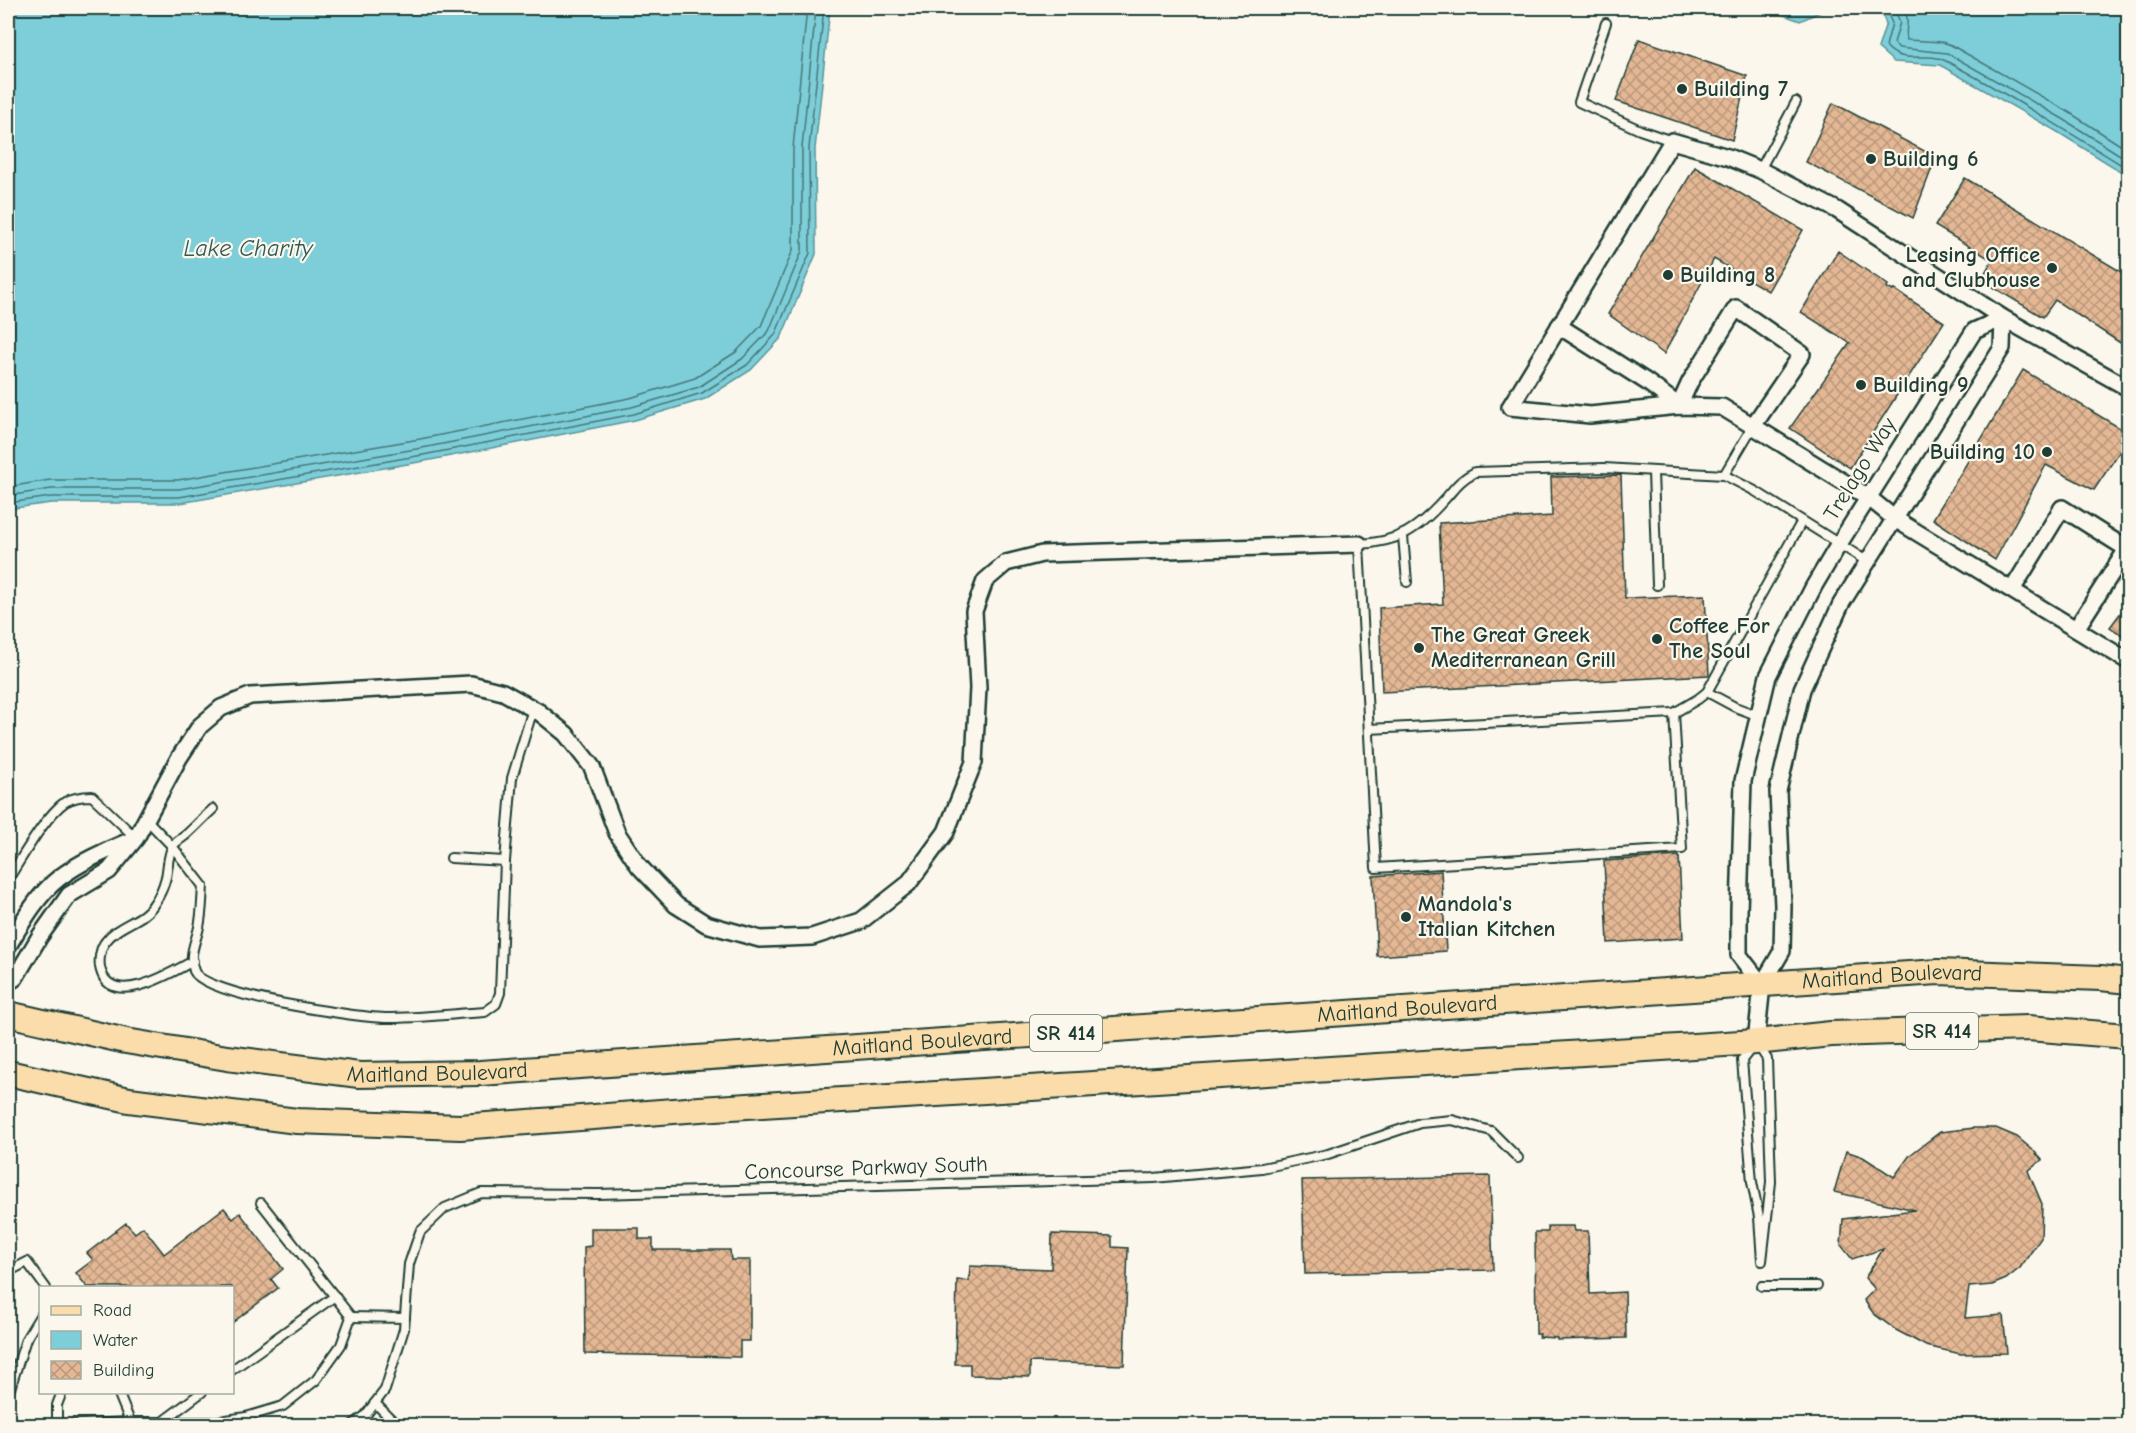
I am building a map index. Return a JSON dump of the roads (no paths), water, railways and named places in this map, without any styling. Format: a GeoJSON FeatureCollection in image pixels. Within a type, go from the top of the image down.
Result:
{"type":"FeatureCollection","features":[{"type":"Feature","properties":{"kind":"main road","name":"Maitland Boulevard"},"geometry":{"type":"LineString","coordinates":[[8,1014],[126,1041],[227,1058],[359,1075],[436,1074],[480,1073],[1938,972],[2128,981]]}},
{"type":"Feature","properties":{"kind":"main road","name":"SR 414"},"geometry":{"type":"LineString","coordinates":[[8,1074],[129,1100],[297,1121],[460,1126],[1756,1042],[1831,1034],[2028,1028],[2128,1036]]}},
{"type":"Feature","properties":{"kind":"street"},"geometry":{"type":"LineString","coordinates":[[2128,388],[2002,318],[1837,210],[1760,170],[1728,157],[1672,141],[1510,407],[1590,415],[1679,406],[1722,407],[1868,497],[1895,519],[2128,661]]}},
{"type":"Feature","properties":{"kind":"street"},"geometry":{"type":"LineString","coordinates":[[1679,406],[1690,382],[1736,308],[1802,354],[1753,426]]}},
{"type":"Feature","properties":{"kind":"street"},"geometry":{"type":"LineString","coordinates":[[1756,1042],[1762,985],[1782,951],[1783,906],[1779,790],[1802,689],[1841,604],[2002,348],[2002,318]]}},
{"type":"Feature","properties":{"kind":"street","name":"Trelago Way"},"geometry":{"type":"LineString","coordinates":[[1762,985],[1739,955],[1743,782],[1768,676],[1814,586],[1839,544],[1974,331],[2002,318]]}},
{"type":"Feature","properties":{"kind":"street"},"geometry":{"type":"LineString","coordinates":[[1559,326],[1647,382],[1679,406]]}},
{"type":"Feature","properties":{"kind":"street"},"geometry":{"type":"LineString","coordinates":[[2012,590],[2062,508],[2127,549],[2076,629]]}},
{"type":"Feature","properties":{"kind":"street"},"geometry":{"type":"LineString","coordinates":[[8,982],[15,978],[40,936],[69,895],[110,871],[136,838],[179,758],[200,726],[221,708],[250,696],[471,684],[503,692],[534,708],[566,734],[592,767],[617,832],[639,866],[676,905],[706,924],[760,939],[812,937],[861,921],[908,884],[946,832],[974,762],[978,688],[974,611],[985,581],[1006,563],[1042,554],[1359,544]]}},
{"type":"Feature","properties":{"kind":"street"},"geometry":{"type":"LineString","coordinates":[[8,946],[26,915],[57,879],[88,859],[136,838]]}},
{"type":"Feature","properties":{"kind":"lane"},"geometry":{"type":"LineString","coordinates":[[1606,23],[1579,102],[1640,130],[1672,141]]}},
{"type":"Feature","properties":{"kind":"lane"},"geometry":{"type":"LineString","coordinates":[[1760,170],[1796,102]]}},
{"type":"Feature","properties":{"kind":"lane"},"geometry":{"type":"LineString","coordinates":[[1724,475],[1753,426]]}},
{"type":"Feature","properties":{"kind":"lane"},"geometry":{"type":"LineString","coordinates":[[1674,713],[1682,849],[1376,867],[1359,544],[1381,543],[1403,536],[1421,524],[1445,500],[1459,481],[1475,472],[1604,468],[1724,475],[1755,491],[1868,562]]}},
{"type":"Feature","properties":{"kind":"lane"},"geometry":{"type":"LineString","coordinates":[[1653,472],[1657,585]]}},
{"type":"Feature","properties":{"kind":"lane"},"geometry":{"type":"LineString","coordinates":[[1369,729],[1674,713],[1707,692],[1802,521]]}},
{"type":"Feature","properties":{"kind":"lane"},"geometry":{"type":"LineString","coordinates":[[1403,536],[1407,582]]}},
{"type":"Feature","properties":{"kind":"lane"},"geometry":{"type":"LineString","coordinates":[[1707,692],[1735,707],[1759,716]]}},
{"type":"Feature","properties":{"kind":"lane"},"geometry":{"type":"LineString","coordinates":[[146,819],[172,846],[203,886],[199,927],[191,952],[194,972],[201,980],[265,1000],[384,1018],[492,1010],[500,993],[512,778],[534,708]]}},
{"type":"Feature","properties":{"kind":"lane"},"geometry":{"type":"LineString","coordinates":[[8,879],[51,815],[65,802],[80,796],[92,796],[136,838]]}},
{"type":"Feature","properties":{"kind":"lane"},"geometry":{"type":"LineString","coordinates":[[193,961],[164,977],[136,986],[118,988],[108,983],[101,973],[101,951],[105,942],[112,935],[146,915],[156,902],[165,881],[172,846],[213,808]]}},
{"type":"Feature","properties":{"kind":"lane"},"geometry":{"type":"LineString","coordinates":[[451,858],[506,861]]}},
{"type":"Feature","properties":{"kind":"lane"},"geometry":{"type":"LineString","coordinates":[[1756,1042],[1767,1059],[1771,1182],[1762,1261],[1759,1217],[1752,1182],[1742,1060],[1756,1042]]}},
{"type":"Feature","properties":{"kind":"lane","name":"Concourse Parkway South"},"geometry":{"type":"LineString","coordinates":[[351,1425],[365,1416],[385,1390],[404,1329],[410,1264],[420,1232],[445,1208],[481,1192],[599,1194],[1154,1178],[1262,1168],[1328,1155],[1420,1123],[1452,1120],[1491,1131],[1518,1158]]}},
{"type":"Feature","properties":{"kind":"lane"},"geometry":{"type":"LineString","coordinates":[[261,1203],[351,1317]]}},
{"type":"Feature","properties":{"kind":"lane"},"geometry":{"type":"LineString","coordinates":[[8,1272],[27,1262],[45,1286]]}},
{"type":"Feature","properties":{"kind":"lane"},"geometry":{"type":"LineString","coordinates":[[1762,1286],[1817,1286]]}},
{"type":"Feature","properties":{"kind":"lane"},"geometry":{"type":"LineString","coordinates":[[234,1369],[335,1296]]}},
{"type":"Feature","properties":{"kind":"lane"},"geometry":{"type":"LineString","coordinates":[[351,1317],[405,1318]]}},
{"type":"Feature","properties":{"kind":"lane"},"geometry":{"type":"LineString","coordinates":[[34,1425],[213,1422],[246,1418],[283,1406],[316,1380],[341,1345],[351,1317]]}},
{"type":"Feature","properties":{"kind":"lane"},"geometry":{"type":"LineString","coordinates":[[8,1395],[26,1339],[39,1318]]}},
{"type":"Feature","properties":{"kind":"lane"},"geometry":{"type":"LineString","coordinates":[[57,1425],[57,1405],[61,1394]]}},
{"type":"Feature","properties":{"kind":"lane"},"geometry":{"type":"LineString","coordinates":[[119,1394],[131,1424]]}},
{"type":"Feature","properties":{"kind":"lane"},"geometry":{"type":"LineString","coordinates":[[161,1422],[199,1394]]}},
{"type":"Feature","properties":{"kind":"lane"},"geometry":{"type":"LineString","coordinates":[[375,1403],[398,1425]]}},
{"type":"Feature","properties":{"kind":"water","name":"Lake Charity"},"geometry":{"type":"Polygon","coordinates":[[[8,8],[830,8],[815,149],[816,254],[781,338],[751,370],[705,399],[635,420],[425,461],[180,503],[51,503],[8,509],[8,8]]]}},
{"type":"Feature","properties":{"kind":"water"},"geometry":{"type":"Polygon","coordinates":[[[1764,8],[1829,8],[1800,21],[1764,8]]]}},
{"type":"Feature","properties":{"kind":"water"},"geometry":{"type":"Polygon","coordinates":[[[1879,8],[2128,8],[2128,176],[2056,131],[1940,65],[1894,62],[1878,48],[1886,23],[1879,8]]]}},
{"type":"Feature","properties":{"kind":"place","name":"Building 7"},"geometry":{"type":"Point","coordinates":[1682,89]}},
{"type":"Feature","properties":{"kind":"place","name":"Building 6"},"geometry":{"type":"Point","coordinates":[1871,159]}},
{"type":"Feature","properties":{"kind":"place","name":"Leasing Office and Clubhouse"},"geometry":{"type":"Point","coordinates":[2052,268]}},
{"type":"Feature","properties":{"kind":"place","name":"Building 8"},"geometry":{"type":"Point","coordinates":[1668,275]}},
{"type":"Feature","properties":{"kind":"place","name":"Building 9"},"geometry":{"type":"Point","coordinates":[1861,385]}},
{"type":"Feature","properties":{"kind":"place","name":"Building 10"},"geometry":{"type":"Point","coordinates":[2047,452]}},
{"type":"Feature","properties":{"kind":"place","name":"Coffee For The Soul"},"geometry":{"type":"Point","coordinates":[1657,639]}},
{"type":"Feature","properties":{"kind":"place","name":"The Great Greek Mediterranean Grill"},"geometry":{"type":"Point","coordinates":[1419,648]}},
{"type":"Feature","properties":{"kind":"place","name":"Mandola's Italian Kitchen"},"geometry":{"type":"Point","coordinates":[1406,917]}}]}
